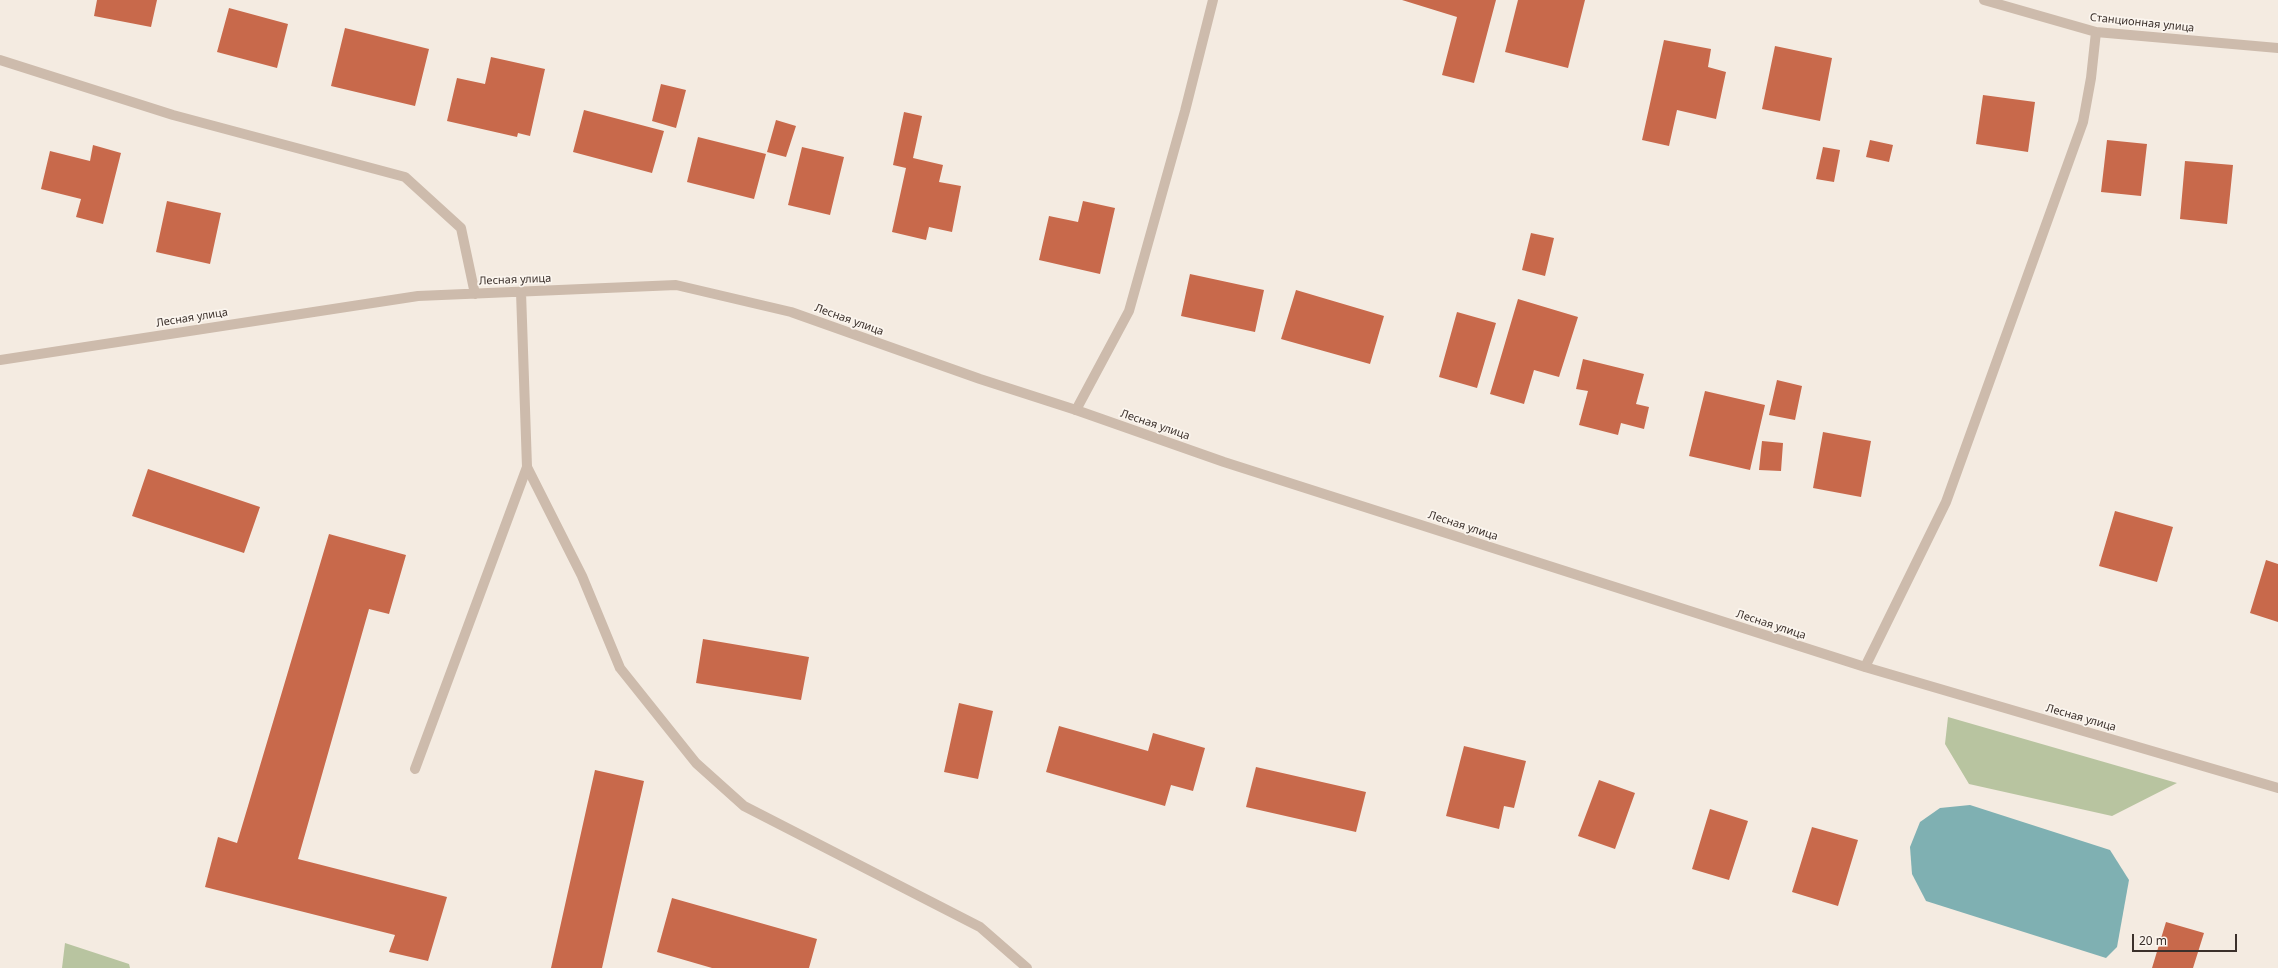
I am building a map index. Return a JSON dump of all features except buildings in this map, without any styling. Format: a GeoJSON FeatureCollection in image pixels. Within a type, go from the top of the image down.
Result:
{"type":"FeatureCollection","features":[{"type":"Feature","properties":{"kind":"street"},"geometry":{"type":"LineString","coordinates":[[1076,410],[1129,311],[1185,111],[1213,0]]}},
{"type":"Feature","properties":{"kind":"street","name":"Станционная улица"},"geometry":{"type":"LineString","coordinates":[[1984,0],[2096,32],[2278,48]]}},
{"type":"Feature","properties":{"kind":"street"},"geometry":{"type":"LineString","coordinates":[[1865,667],[1948,494],[2083,122],[2091,78],[2096,32]]}},
{"type":"Feature","properties":{"kind":"street"},"geometry":{"type":"LineString","coordinates":[[0,60],[173,115],[405,177],[461,228],[475,294]]}},
{"type":"Feature","properties":{"kind":"street","name":"Лесная улица"},"geometry":{"type":"LineString","coordinates":[[0,360],[418,296],[676,285],[791,312],[980,379],[1076,410],[1224,462],[1865,667],[2278,788]]}},
{"type":"Feature","properties":{"kind":"street"},"geometry":{"type":"LineString","coordinates":[[415,769],[527,467],[521,292]]}},
{"type":"Feature","properties":{"kind":"street"},"geometry":{"type":"LineString","coordinates":[[527,467],[582,576],[620,668],[696,764],[744,806],[980,927],[1027,968]]}},
{"type":"Feature","properties":{"kind":"green space"},"geometry":{"type":"Polygon","coordinates":[[[1948,717],[2177,783],[2112,816],[1969,784],[1945,744],[1948,717]]]}},
{"type":"Feature","properties":{"kind":"green space"},"geometry":{"type":"Polygon","coordinates":[[[65,943],[129,964],[130,968],[62,968],[65,943]]]}},
{"type":"Feature","properties":{"kind":"water"},"geometry":{"type":"Polygon","coordinates":[[[1970,805],[2110,850],[2129,880],[2117,947],[2106,958],[1926,901],[1912,874],[1910,847],[1920,822],[1940,808],[1970,805]]]}}]}
